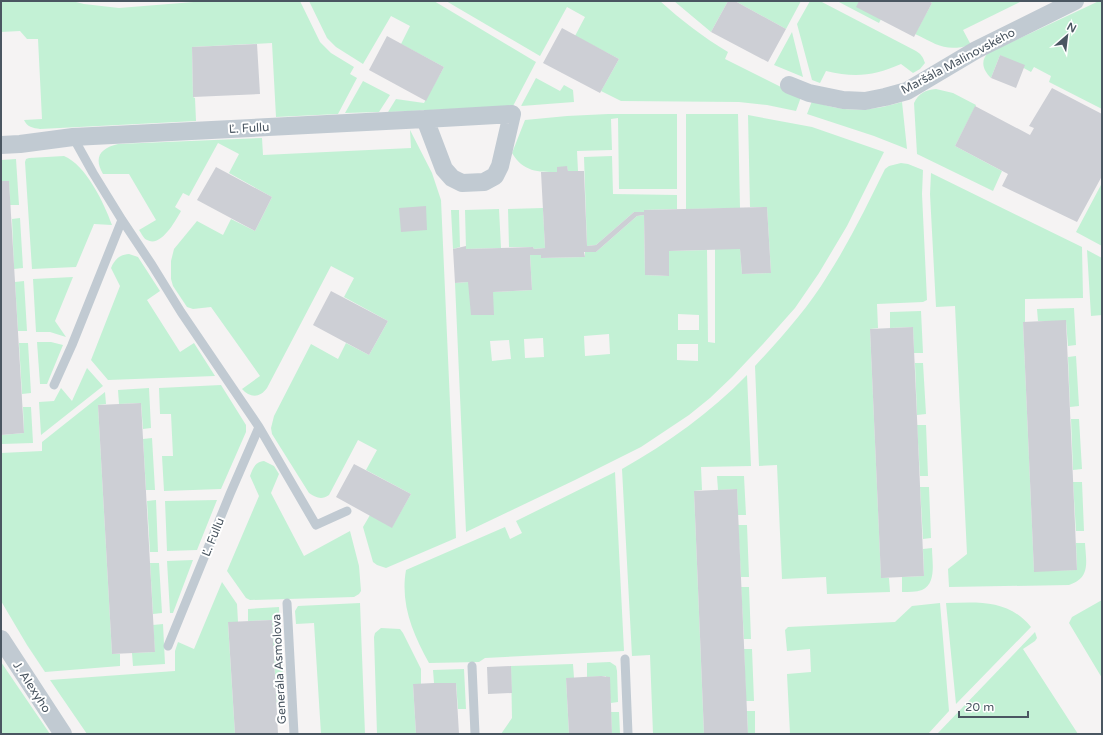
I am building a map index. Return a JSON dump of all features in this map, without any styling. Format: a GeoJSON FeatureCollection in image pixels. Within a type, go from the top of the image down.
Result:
{"type":"FeatureCollection","features":[{"type":"Feature","properties":{"kind":"street","name":"Maršála Malinovského"},"geometry":{"type":"LineString","coordinates":[[789,84],[809,93],[843,100],[865,101],[907,91],[976,50],[1076,1]]}},
{"type":"Feature","properties":{"kind":"street","name":"Ľ. Fullu"},"geometry":{"type":"LineString","coordinates":[[1,145],[73,137],[512,114],[500,166],[495,176],[484,182],[462,183],[452,178],[444,169],[425,119]]}},
{"type":"Feature","properties":{"kind":"street","name":"J. Alexyho"},"geometry":{"type":"LineString","coordinates":[[1,639],[63,734]]}},
{"type":"Feature","properties":{"kind":"lane"},"geometry":{"type":"LineString","coordinates":[[73,137],[122,220],[181,312],[259,427],[316,525],[347,510]]}},
{"type":"Feature","properties":{"kind":"lane"},"geometry":{"type":"LineString","coordinates":[[54,385],[72,345],[122,220]]}},
{"type":"Feature","properties":{"kind":"lane","name":"Ľ. Fullu"},"geometry":{"type":"LineString","coordinates":[[168,646],[259,427]]}},
{"type":"Feature","properties":{"kind":"lane","name":"Generála Asmolova"},"geometry":{"type":"LineString","coordinates":[[287,603],[294,734]]}},
{"type":"Feature","properties":{"kind":"lane"},"geometry":{"type":"LineString","coordinates":[[625,659],[628,734]]}},
{"type":"Feature","properties":{"kind":"lane"},"geometry":{"type":"LineString","coordinates":[[472,666],[475,734]]}},
{"type":"Feature","properties":{"kind":"green space"},"geometry":{"type":"Polygon","coordinates":[[[1,1],[72,1],[119,8],[206,1],[300,1],[320,42],[331,53],[354,67],[350,74],[357,78],[338,114],[276,117],[272,43],[192,47],[193,97],[195,98],[196,121],[40,129],[30,127],[24,120],[42,119],[38,39],[27,39],[20,31],[1,32],[1,1]]]}},
{"type":"Feature","properties":{"kind":"green space"},"geometry":{"type":"Polygon","coordinates":[[[309,1],[434,1],[536,62],[513,106],[388,112],[396,99],[424,103],[444,67],[401,44],[410,26],[391,16],[363,64],[336,47],[327,38],[309,1]]]}},
{"type":"Feature","properties":{"kind":"green space"},"geometry":{"type":"Polygon","coordinates":[[[446,1],[660,1],[692,28],[728,52],[725,59],[801,97],[796,111],[767,105],[739,102],[621,101],[601,91],[619,59],[575,36],[585,17],[567,7],[540,56],[446,1]]]}},
{"type":"Feature","properties":{"kind":"green space"},"geometry":{"type":"Polygon","coordinates":[[[674,1],[728,1],[711,32],[674,1]]]}},
{"type":"Feature","properties":{"kind":"green space"},"geometry":{"type":"Polygon","coordinates":[[[735,1],[801,1],[786,29],[735,1]]]}},
{"type":"Feature","properties":{"kind":"green space"},"geometry":{"type":"Polygon","coordinates":[[[810,1],[820,1],[916,51],[922,56],[925,63],[920,69],[913,73],[901,64],[882,71],[864,75],[846,75],[826,71],[820,83],[812,80],[797,24],[810,1]]]}},
{"type":"Feature","properties":{"kind":"green space"},"geometry":{"type":"Polygon","coordinates":[[[837,1],[859,1],[881,19],[879,23],[837,1]]]}},
{"type":"Feature","properties":{"kind":"green space"},"geometry":{"type":"Polygon","coordinates":[[[929,1],[1022,1],[963,30],[971,45],[955,48],[936,44],[915,34],[932,3],[929,1]]]}},
{"type":"Feature","properties":{"kind":"green space"},"geometry":{"type":"Polygon","coordinates":[[[1099,1],[1102,1],[1102,109],[1049,82],[1051,76],[1034,67],[1031,72],[1000,55],[991,78],[984,69],[983,62],[988,53],[1099,1]]]}},
{"type":"Feature","properties":{"kind":"green space"},"geometry":{"type":"Polygon","coordinates":[[[792,32],[803,77],[774,65],[792,32]]]}},
{"type":"Feature","properties":{"kind":"green space"},"geometry":{"type":"Polygon","coordinates":[[[536,78],[560,91],[564,85],[573,90],[574,102],[521,106],[536,78]]]}},
{"type":"Feature","properties":{"kind":"green space"},"geometry":{"type":"Polygon","coordinates":[[[363,81],[390,95],[379,112],[345,113],[363,81]]]}},
{"type":"Feature","properties":{"kind":"green space"},"geometry":{"type":"Polygon","coordinates":[[[936,89],[953,93],[976,105],[955,146],[1002,171],[993,191],[917,154],[914,103],[923,93],[936,89]]]}},
{"type":"Feature","properties":{"kind":"green space"},"geometry":{"type":"Polygon","coordinates":[[[812,101],[836,108],[857,110],[878,108],[902,102],[907,149],[874,136],[807,114],[812,101]]]}},
{"type":"Feature","properties":{"kind":"green space"},"geometry":{"type":"Polygon","coordinates":[[[608,114],[677,114],[677,189],[619,189],[618,118],[611,119],[612,150],[577,151],[578,171],[568,171],[567,167],[557,167],[557,172],[532,170],[521,164],[512,153],[525,120],[608,114]]]}},
{"type":"Feature","properties":{"kind":"green space"},"geometry":{"type":"Polygon","coordinates":[[[686,114],[738,114],[740,208],[686,209],[686,114]]]}},
{"type":"Feature","properties":{"kind":"green space"},"geometry":{"type":"Polygon","coordinates":[[[748,115],[812,127],[884,152],[847,226],[819,273],[795,308],[732,377],[710,398],[689,415],[641,447],[466,532],[455,283],[468,282],[493,292],[532,290],[530,255],[541,255],[541,258],[585,257],[585,252],[596,252],[637,216],[644,215],[645,275],[669,276],[669,251],[707,250],[708,342],[715,343],[715,249],[740,249],[742,274],[771,273],[767,207],[750,207],[748,115]],[[678,314],[678,330],[699,330],[699,315],[678,314]],[[609,334],[584,336],[585,356],[610,354],[609,334]],[[543,338],[524,339],[525,358],[544,357],[543,338]],[[509,340],[490,341],[492,361],[511,359],[509,340]],[[677,344],[677,360],[698,361],[698,344],[677,344]]]}},
{"type":"Feature","properties":{"kind":"green space"},"geometry":{"type":"Polygon","coordinates":[[[410,130],[432,173],[441,200],[456,538],[386,568],[373,562],[363,527],[370,515],[392,527],[411,494],[366,470],[377,450],[358,440],[329,495],[324,498],[319,498],[309,493],[272,434],[271,428],[274,416],[311,344],[338,359],[346,343],[369,355],[388,321],[344,297],[354,278],[331,266],[267,388],[261,394],[255,396],[248,394],[242,389],[260,376],[211,307],[193,309],[187,307],[173,286],[171,279],[171,261],[174,249],[197,221],[223,235],[231,219],[255,231],[272,197],[229,173],[239,154],[218,143],[189,196],[183,193],[175,207],[181,211],[172,226],[163,237],[158,240],[147,240],[139,230],[156,220],[129,174],[103,174],[100,168],[99,158],[100,154],[107,148],[118,144],[262,138],[263,155],[411,148],[410,130]]]}},
{"type":"Feature","properties":{"kind":"green space"},"geometry":{"type":"Polygon","coordinates":[[[64,156],[80,167],[87,176],[99,196],[112,225],[94,224],[76,267],[32,269],[25,162],[26,159],[29,158],[64,156]]]}},
{"type":"Feature","properties":{"kind":"green space"},"geometry":{"type":"Polygon","coordinates":[[[612,156],[613,194],[677,195],[677,209],[644,210],[644,212],[634,212],[596,245],[587,246],[584,157],[612,156]]]}},
{"type":"Feature","properties":{"kind":"green space"},"geometry":{"type":"Polygon","coordinates":[[[16,159],[19,205],[10,205],[9,181],[1,181],[1,160],[16,159]]]}},
{"type":"Feature","properties":{"kind":"green space"},"geometry":{"type":"Polygon","coordinates":[[[901,163],[923,170],[922,194],[927,300],[923,302],[877,304],[878,328],[870,329],[881,577],[889,578],[890,592],[827,594],[826,577],[782,579],[777,465],[759,466],[755,366],[794,322],[820,287],[851,236],[885,169],[889,166],[901,163]]]}},
{"type":"Feature","properties":{"kind":"green space"},"geometry":{"type":"Polygon","coordinates":[[[931,173],[1082,247],[1083,298],[1025,299],[1025,322],[1023,322],[1034,571],[1077,570],[1076,543],[1085,543],[1086,568],[1084,574],[1076,582],[1069,585],[949,587],[948,569],[967,554],[955,306],[936,307],[930,194],[931,173]]]}},
{"type":"Feature","properties":{"kind":"green space"},"geometry":{"type":"Polygon","coordinates":[[[1102,183],[1102,246],[1076,232],[1102,183]]]}},
{"type":"Feature","properties":{"kind":"green space"},"geometry":{"type":"Polygon","coordinates":[[[543,208],[545,248],[534,249],[533,247],[509,247],[508,209],[543,208]]]}},
{"type":"Feature","properties":{"kind":"green space"},"geometry":{"type":"Polygon","coordinates":[[[499,209],[501,248],[466,249],[465,210],[499,209]]]}},
{"type":"Feature","properties":{"kind":"green space"},"geometry":{"type":"Polygon","coordinates":[[[451,210],[459,210],[460,247],[453,249],[451,210]]]}},
{"type":"Feature","properties":{"kind":"green space"},"geometry":{"type":"Polygon","coordinates":[[[20,218],[23,268],[14,269],[12,219],[20,218]]]}},
{"type":"Feature","properties":{"kind":"green space"},"geometry":{"type":"Polygon","coordinates":[[[1087,250],[1102,258],[1102,315],[1091,316],[1087,250]]]}},
{"type":"Feature","properties":{"kind":"green space"},"geometry":{"type":"Polygon","coordinates":[[[129,254],[138,257],[160,291],[147,300],[180,352],[194,343],[215,376],[108,380],[91,360],[120,286],[111,268],[118,258],[129,254]]]}},
{"type":"Feature","properties":{"kind":"green space"},"geometry":{"type":"Polygon","coordinates":[[[73,277],[55,321],[66,337],[50,332],[36,332],[33,279],[73,277]]]}},
{"type":"Feature","properties":{"kind":"green space"},"geometry":{"type":"Polygon","coordinates":[[[24,281],[27,331],[18,331],[15,282],[24,281]]]}},
{"type":"Feature","properties":{"kind":"green space"},"geometry":{"type":"Polygon","coordinates":[[[1074,308],[1076,345],[1068,346],[1066,321],[1038,321],[1037,309],[1074,308]]]}},
{"type":"Feature","properties":{"kind":"green space"},"geometry":{"type":"Polygon","coordinates":[[[921,311],[923,353],[914,353],[913,327],[890,328],[890,312],[921,311]]]}},
{"type":"Feature","properties":{"kind":"green space"},"geometry":{"type":"Polygon","coordinates":[[[37,342],[51,342],[63,345],[47,384],[40,384],[37,342]]]}},
{"type":"Feature","properties":{"kind":"green space"},"geometry":{"type":"Polygon","coordinates":[[[19,343],[28,343],[31,393],[22,394],[19,343]]]}},
{"type":"Feature","properties":{"kind":"green space"},"geometry":{"type":"Polygon","coordinates":[[[1076,356],[1079,406],[1070,407],[1068,357],[1076,356]]]}},
{"type":"Feature","properties":{"kind":"green space"},"geometry":{"type":"Polygon","coordinates":[[[915,363],[923,363],[926,414],[917,415],[915,363]]]}},
{"type":"Feature","properties":{"kind":"green space"},"geometry":{"type":"Polygon","coordinates":[[[87,368],[103,386],[41,435],[39,402],[54,401],[61,388],[72,401],[87,368]]]}},
{"type":"Feature","properties":{"kind":"green space"},"geometry":{"type":"Polygon","coordinates":[[[747,375],[751,466],[701,467],[702,490],[694,491],[704,734],[653,734],[650,655],[632,656],[622,469],[656,449],[703,415],[747,375]]]}},
{"type":"Feature","properties":{"kind":"green space"},"geometry":{"type":"Polygon","coordinates":[[[221,385],[246,425],[246,432],[221,489],[164,491],[162,456],[173,456],[171,414],[160,414],[159,388],[221,385]]]}},
{"type":"Feature","properties":{"kind":"green space"},"geometry":{"type":"Polygon","coordinates":[[[149,388],[151,428],[143,429],[141,403],[119,404],[118,390],[149,388]]]}},
{"type":"Feature","properties":{"kind":"green space"},"geometry":{"type":"Polygon","coordinates":[[[105,392],[106,404],[98,405],[112,654],[120,654],[120,666],[45,672],[1,601],[1,453],[42,451],[42,442],[105,392]]]}},
{"type":"Feature","properties":{"kind":"green space"},"geometry":{"type":"Polygon","coordinates":[[[23,407],[31,407],[33,443],[2,444],[1,435],[24,433],[23,407]]]}},
{"type":"Feature","properties":{"kind":"green space"},"geometry":{"type":"Polygon","coordinates":[[[1071,419],[1079,419],[1082,469],[1073,470],[1071,419]]]}},
{"type":"Feature","properties":{"kind":"green space"},"geometry":{"type":"Polygon","coordinates":[[[917,425],[926,425],[928,476],[920,476],[917,425]]]}},
{"type":"Feature","properties":{"kind":"green space"},"geometry":{"type":"Polygon","coordinates":[[[152,438],[155,490],[146,490],[143,439],[152,438]]]}},
{"type":"Feature","properties":{"kind":"green space"},"geometry":{"type":"Polygon","coordinates":[[[264,461],[274,466],[279,474],[271,493],[304,556],[350,531],[359,566],[361,591],[359,594],[354,597],[250,600],[246,598],[227,571],[259,496],[250,476],[256,464],[264,461]]]}},
{"type":"Feature","properties":{"kind":"green space"},"geometry":{"type":"Polygon","coordinates":[[[615,472],[624,651],[485,658],[479,662],[429,663],[413,630],[406,607],[406,570],[505,527],[510,539],[522,533],[516,521],[615,472]]]}},
{"type":"Feature","properties":{"kind":"green space"},"geometry":{"type":"Polygon","coordinates":[[[717,476],[744,476],[746,515],[738,515],[737,489],[718,490],[717,476]]]}},
{"type":"Feature","properties":{"kind":"green space"},"geometry":{"type":"Polygon","coordinates":[[[1073,482],[1082,482],[1084,531],[1076,531],[1073,482]]]}},
{"type":"Feature","properties":{"kind":"green space"},"geometry":{"type":"Polygon","coordinates":[[[920,487],[929,487],[931,538],[923,539],[920,487]]]}},
{"type":"Feature","properties":{"kind":"green space"},"geometry":{"type":"Polygon","coordinates":[[[156,500],[158,552],[150,552],[147,501],[156,500]]]}},
{"type":"Feature","properties":{"kind":"green space"},"geometry":{"type":"Polygon","coordinates":[[[217,500],[197,550],[167,551],[165,501],[217,500]]]}},
{"type":"Feature","properties":{"kind":"green space"},"geometry":{"type":"Polygon","coordinates":[[[738,525],[747,525],[749,577],[741,577],[738,525]]]}},
{"type":"Feature","properties":{"kind":"green space"},"geometry":{"type":"Polygon","coordinates":[[[932,548],[933,571],[927,587],[915,592],[902,592],[902,577],[924,576],[923,549],[932,548]]]}},
{"type":"Feature","properties":{"kind":"green space"},"geometry":{"type":"Polygon","coordinates":[[[193,560],[173,613],[170,613],[167,561],[193,560]]]}},
{"type":"Feature","properties":{"kind":"green space"},"geometry":{"type":"Polygon","coordinates":[[[150,563],[159,563],[162,613],[153,614],[150,563]]]}},
{"type":"Feature","properties":{"kind":"green space"},"geometry":{"type":"Polygon","coordinates":[[[222,582],[237,604],[238,622],[228,623],[235,734],[87,734],[50,680],[175,671],[175,651],[178,642],[194,649],[222,582]]]}},
{"type":"Feature","properties":{"kind":"green space"},"geometry":{"type":"Polygon","coordinates":[[[741,587],[749,587],[751,639],[744,639],[741,587]]]}},
{"type":"Feature","properties":{"kind":"green space"},"geometry":{"type":"Polygon","coordinates":[[[1102,600],[1102,678],[1069,623],[1072,617],[1102,600]]]}},
{"type":"Feature","properties":{"kind":"green space"},"geometry":{"type":"Polygon","coordinates":[[[970,602],[992,604],[1003,607],[1013,611],[1031,627],[956,704],[946,603],[970,602]]]}},
{"type":"Feature","properties":{"kind":"green space"},"geometry":{"type":"Polygon","coordinates":[[[360,603],[365,734],[321,734],[314,623],[296,624],[295,611],[298,606],[360,603]]]}},
{"type":"Feature","properties":{"kind":"green space"},"geometry":{"type":"Polygon","coordinates":[[[940,603],[949,711],[928,734],[790,734],[787,674],[811,672],[810,649],[787,651],[785,630],[788,627],[895,622],[912,606],[940,603]]]}},
{"type":"Feature","properties":{"kind":"green space"},"geometry":{"type":"Polygon","coordinates":[[[279,607],[281,645],[273,646],[272,620],[248,621],[248,609],[279,607]]]}},
{"type":"Feature","properties":{"kind":"green space"},"geometry":{"type":"Polygon","coordinates":[[[163,624],[165,664],[133,666],[132,653],[155,652],[153,625],[163,624]]]}},
{"type":"Feature","properties":{"kind":"green space"},"geometry":{"type":"Polygon","coordinates":[[[381,628],[400,629],[421,669],[421,684],[413,684],[416,734],[377,734],[374,637],[375,633],[381,628]]]}},
{"type":"Feature","properties":{"kind":"green space"},"geometry":{"type":"Polygon","coordinates":[[[1035,632],[1037,638],[1035,641],[1023,649],[1078,734],[937,734],[1035,632]]]}},
{"type":"Feature","properties":{"kind":"green space"},"geometry":{"type":"Polygon","coordinates":[[[744,649],[752,649],[754,701],[746,701],[744,649]]]}},
{"type":"Feature","properties":{"kind":"green space"},"geometry":{"type":"Polygon","coordinates":[[[274,656],[282,656],[285,707],[277,708],[274,656]]]}},
{"type":"Feature","properties":{"kind":"green space"},"geometry":{"type":"Polygon","coordinates":[[[1,662],[50,734],[1,734],[1,662]]]}},
{"type":"Feature","properties":{"kind":"green space"},"geometry":{"type":"Polygon","coordinates":[[[610,662],[616,666],[617,671],[618,702],[611,703],[606,676],[587,677],[587,663],[610,662]]]}},
{"type":"Feature","properties":{"kind":"green space"},"geometry":{"type":"Polygon","coordinates":[[[573,664],[574,678],[566,678],[569,734],[501,734],[512,718],[511,666],[573,664]]]}},
{"type":"Feature","properties":{"kind":"green space"},"geometry":{"type":"Polygon","coordinates":[[[464,669],[466,709],[458,709],[456,683],[434,683],[433,670],[464,669]]]}},
{"type":"Feature","properties":{"kind":"green space"},"geometry":{"type":"Polygon","coordinates":[[[747,711],[755,711],[755,734],[748,734],[747,711]]]}},
{"type":"Feature","properties":{"kind":"green space"},"geometry":{"type":"Polygon","coordinates":[[[611,712],[619,712],[620,734],[612,734],[611,712]]]}},
{"type":"Feature","properties":{"kind":"building"},"geometry":{"type":"Polygon","coordinates":[[[728,1],[735,1],[786,29],[768,62],[711,32],[728,1]]]}},
{"type":"Feature","properties":{"kind":"building"},"geometry":{"type":"Polygon","coordinates":[[[859,1],[929,1],[932,3],[914,37],[856,7],[859,1]]]}},
{"type":"Feature","properties":{"kind":"building"},"geometry":{"type":"Polygon","coordinates":[[[562,28],[619,59],[600,93],[543,63],[562,28]]]}},
{"type":"Feature","properties":{"kind":"building"},"geometry":{"type":"Polygon","coordinates":[[[387,36],[444,67],[426,101],[369,70],[387,36]]]}},
{"type":"Feature","properties":{"kind":"building"},"geometry":{"type":"Polygon","coordinates":[[[257,44],[260,94],[193,97],[192,47],[257,44]]]}},
{"type":"Feature","properties":{"kind":"building"},"geometry":{"type":"Polygon","coordinates":[[[1000,55],[1025,65],[1016,88],[991,78],[1000,55]]]}},
{"type":"Feature","properties":{"kind":"building"},"geometry":{"type":"Polygon","coordinates":[[[1052,88],[1102,114],[1102,176],[1077,222],[1002,186],[1008,174],[955,146],[975,106],[1030,135],[1034,128],[1029,126],[1052,88]]]}},
{"type":"Feature","properties":{"kind":"building"},"geometry":{"type":"Polygon","coordinates":[[[567,166],[568,171],[584,171],[587,246],[596,245],[634,212],[644,212],[644,210],[767,207],[771,273],[742,274],[740,249],[669,251],[669,276],[645,275],[644,215],[637,216],[596,252],[584,252],[585,257],[541,258],[541,255],[530,255],[532,290],[493,292],[494,315],[471,315],[468,282],[455,283],[453,249],[466,246],[466,249],[545,248],[541,172],[557,172],[557,167],[567,166]]]}},
{"type":"Feature","properties":{"kind":"building"},"geometry":{"type":"Polygon","coordinates":[[[216,167],[272,197],[255,231],[197,200],[216,167]]]}},
{"type":"Feature","properties":{"kind":"building"},"geometry":{"type":"Polygon","coordinates":[[[1,181],[9,181],[24,433],[1,435],[1,181]]]}},
{"type":"Feature","properties":{"kind":"building"},"geometry":{"type":"Polygon","coordinates":[[[426,206],[427,230],[401,232],[399,208],[426,206]]]}},
{"type":"Feature","properties":{"kind":"building"},"geometry":{"type":"Polygon","coordinates":[[[331,291],[388,321],[369,355],[313,325],[331,291]]]}},
{"type":"Feature","properties":{"kind":"building"},"geometry":{"type":"Polygon","coordinates":[[[1066,320],[1077,570],[1034,572],[1023,322],[1066,320]]]}},
{"type":"Feature","properties":{"kind":"building"},"geometry":{"type":"Polygon","coordinates":[[[913,327],[924,576],[881,578],[870,329],[913,327]]]}},
{"type":"Feature","properties":{"kind":"building"},"geometry":{"type":"Polygon","coordinates":[[[141,403],[155,652],[112,654],[98,405],[141,403]]]}},
{"type":"Feature","properties":{"kind":"building"},"geometry":{"type":"Polygon","coordinates":[[[354,464],[411,494],[392,528],[336,497],[354,464]]]}},
{"type":"Feature","properties":{"kind":"building"},"geometry":{"type":"Polygon","coordinates":[[[737,489],[748,734],[704,734],[694,491],[737,489]]]}},
{"type":"Feature","properties":{"kind":"building"},"geometry":{"type":"Polygon","coordinates":[[[272,620],[278,734],[235,734],[228,622],[272,620]]]}},
{"type":"Feature","properties":{"kind":"building"},"geometry":{"type":"Polygon","coordinates":[[[511,666],[512,693],[488,694],[487,667],[511,666]]]}},
{"type":"Feature","properties":{"kind":"building"},"geometry":{"type":"Polygon","coordinates":[[[601,676],[610,677],[612,734],[569,734],[566,678],[601,676]]]}},
{"type":"Feature","properties":{"kind":"building"},"geometry":{"type":"Polygon","coordinates":[[[456,683],[459,734],[416,734],[413,684],[456,683]]]}}]}
